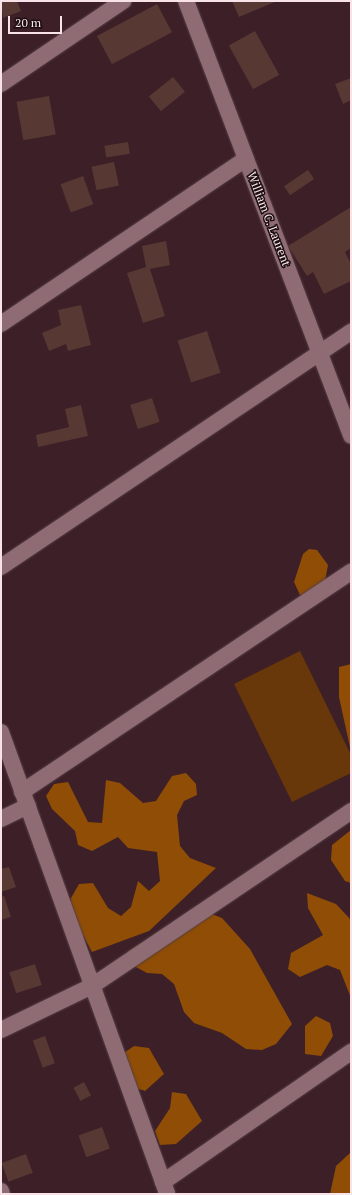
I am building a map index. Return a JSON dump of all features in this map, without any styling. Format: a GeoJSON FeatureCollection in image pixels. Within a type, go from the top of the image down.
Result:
{"type":"FeatureCollection","features":[{"type":"Feature","properties":{"kind":"street"},"geometry":{"type":"LineString","coordinates":[[1,84],[123,1]]}},
{"type":"Feature","properties":{"kind":"street","name":"William C. Laurent"},"geometry":{"type":"LineString","coordinates":[[186,1],[351,436]]}},
{"type":"Feature","properties":{"kind":"street"},"geometry":{"type":"LineString","coordinates":[[1,324],[246,160]]}},
{"type":"Feature","properties":{"kind":"street"},"geometry":{"type":"LineString","coordinates":[[1,567],[319,352],[351,332]]}},
{"type":"Feature","properties":{"kind":"street"},"geometry":{"type":"LineString","coordinates":[[1,820],[25,799],[351,572]]}},
{"type":"Feature","properties":{"kind":"street"},"geometry":{"type":"LineString","coordinates":[[1,732],[165,1188],[351,1052]]}},
{"type":"Feature","properties":{"kind":"street"},"geometry":{"type":"LineString","coordinates":[[1,1030],[92,986],[351,811]]}},
{"type":"Feature","properties":{"kind":"shaded area"},"geometry":{"type":"Polygon","coordinates":[[[309,549],[317,550],[328,565],[323,592],[300,595],[294,582],[303,554],[309,549]]]}},
{"type":"Feature","properties":{"kind":"shaded area"},"geometry":{"type":"Polygon","coordinates":[[[300,651],[351,755],[351,773],[292,802],[234,684],[300,651]]]}},
{"type":"Feature","properties":{"kind":"shaded area"},"geometry":{"type":"Polygon","coordinates":[[[351,664],[351,752],[339,697],[339,667],[351,664]]]}},
{"type":"Feature","properties":{"kind":"shaded area"},"geometry":{"type":"Polygon","coordinates":[[[186,773],[196,784],[197,795],[184,801],[177,815],[180,846],[190,858],[216,868],[149,931],[92,952],[71,913],[71,898],[79,884],[93,883],[108,908],[121,916],[131,907],[138,881],[149,891],[160,881],[157,852],[128,848],[118,837],[92,851],[78,845],[75,831],[52,809],[46,796],[54,784],[68,782],[88,822],[102,823],[106,780],[120,783],[143,803],[156,801],[172,776],[186,773]]]}},
{"type":"Feature","properties":{"kind":"shaded area"},"geometry":{"type":"Polygon","coordinates":[[[351,830],[351,883],[345,881],[331,860],[332,845],[351,830]]]}},
{"type":"Feature","properties":{"kind":"shaded area"},"geometry":{"type":"Polygon","coordinates":[[[307,893],[336,904],[351,920],[351,998],[340,970],[327,965],[300,977],[288,969],[291,953],[323,935],[308,908],[307,893]]]}},
{"type":"Feature","properties":{"kind":"shaded area"},"geometry":{"type":"Polygon","coordinates":[[[207,912],[222,918],[250,949],[292,1024],[276,1044],[262,1050],[246,1049],[222,1033],[194,1023],[184,1012],[174,984],[162,974],[147,973],[134,966],[128,951],[179,920],[207,912]]]}},
{"type":"Feature","properties":{"kind":"shaded area"},"geometry":{"type":"Polygon","coordinates":[[[316,1016],[330,1023],[333,1036],[321,1056],[305,1054],[305,1026],[316,1016]]]}},
{"type":"Feature","properties":{"kind":"shaded area"},"geometry":{"type":"Polygon","coordinates":[[[134,1046],[149,1048],[164,1074],[145,1091],[130,1086],[121,1055],[134,1046]]]}},
{"type":"Feature","properties":{"kind":"shaded area"},"geometry":{"type":"Polygon","coordinates":[[[172,1092],[186,1094],[202,1121],[176,1144],[160,1145],[155,1131],[170,1108],[172,1092]]]}},
{"type":"Feature","properties":{"kind":"shaded area"},"geometry":{"type":"Polygon","coordinates":[[[351,1152],[351,1194],[330,1194],[336,1166],[351,1152]]]}},
{"type":"Feature","properties":{"kind":"building"},"geometry":{"type":"Polygon","coordinates":[[[1,1],[17,1],[21,11],[3,18],[1,1]]]}},
{"type":"Feature","properties":{"kind":"building"},"geometry":{"type":"Polygon","coordinates":[[[232,1],[277,1],[239,17],[232,1]]]}},
{"type":"Feature","properties":{"kind":"building"},"geometry":{"type":"Polygon","coordinates":[[[157,4],[172,32],[112,64],[97,36],[157,4]]]}},
{"type":"Feature","properties":{"kind":"building"},"geometry":{"type":"Polygon","coordinates":[[[255,31],[279,75],[253,89],[229,46],[255,31]]]}},
{"type":"Feature","properties":{"kind":"building"},"geometry":{"type":"Polygon","coordinates":[[[173,77],[185,92],[161,111],[149,97],[173,77]]]}},
{"type":"Feature","properties":{"kind":"building"},"geometry":{"type":"Polygon","coordinates":[[[351,78],[351,100],[343,104],[335,84],[351,78]]]}},
{"type":"Feature","properties":{"kind":"building"},"geometry":{"type":"Polygon","coordinates":[[[49,96],[56,134],[23,140],[17,102],[49,96]]]}},
{"type":"Feature","properties":{"kind":"building"},"geometry":{"type":"Polygon","coordinates":[[[128,142],[130,154],[106,158],[104,146],[128,142]]]}},
{"type":"Feature","properties":{"kind":"building"},"geometry":{"type":"Polygon","coordinates":[[[114,162],[119,185],[96,190],[92,167],[114,162]]]}},
{"type":"Feature","properties":{"kind":"building"},"geometry":{"type":"Polygon","coordinates":[[[308,170],[314,179],[290,195],[284,186],[308,170]]]}},
{"type":"Feature","properties":{"kind":"building"},"geometry":{"type":"Polygon","coordinates":[[[83,176],[93,204],[71,212],[60,184],[83,176]]]}},
{"type":"Feature","properties":{"kind":"building"},"geometry":{"type":"Polygon","coordinates":[[[351,207],[351,248],[345,252],[351,264],[351,281],[324,294],[313,272],[307,276],[288,246],[351,207]]]}},
{"type":"Feature","properties":{"kind":"building"},"geometry":{"type":"Polygon","coordinates":[[[166,241],[170,265],[150,269],[165,316],[143,323],[127,273],[146,267],[142,246],[166,241]]]}},
{"type":"Feature","properties":{"kind":"building"},"geometry":{"type":"Polygon","coordinates":[[[81,305],[91,345],[68,351],[66,344],[49,351],[42,333],[61,325],[58,310],[81,305]]]}},
{"type":"Feature","properties":{"kind":"building"},"geometry":{"type":"Polygon","coordinates":[[[207,331],[221,373],[191,382],[178,341],[207,331]]]}},
{"type":"Feature","properties":{"kind":"building"},"geometry":{"type":"Polygon","coordinates":[[[152,398],[160,422],[138,429],[130,405],[152,398]]]}},
{"type":"Feature","properties":{"kind":"building"},"geometry":{"type":"Polygon","coordinates":[[[81,405],[88,436],[38,447],[36,435],[69,427],[65,409],[81,405]]]}},
{"type":"Feature","properties":{"kind":"building"},"geometry":{"type":"Polygon","coordinates":[[[9,867],[16,887],[1,892],[1,869],[9,867]]]}},
{"type":"Feature","properties":{"kind":"building"},"geometry":{"type":"Polygon","coordinates":[[[4,896],[11,917],[1,920],[1,897],[4,896]]]}},
{"type":"Feature","properties":{"kind":"building"},"geometry":{"type":"Polygon","coordinates":[[[35,964],[42,985],[16,993],[9,972],[35,964]]]}},
{"type":"Feature","properties":{"kind":"building"},"geometry":{"type":"Polygon","coordinates":[[[45,1036],[55,1063],[43,1068],[33,1040],[45,1036]]]}},
{"type":"Feature","properties":{"kind":"building"},"geometry":{"type":"Polygon","coordinates":[[[84,1082],[91,1095],[80,1101],[73,1088],[84,1082]]]}},
{"type":"Feature","properties":{"kind":"building"},"geometry":{"type":"Polygon","coordinates":[[[102,1127],[110,1149],[86,1157],[79,1136],[102,1127]]]}},
{"type":"Feature","properties":{"kind":"building"},"geometry":{"type":"Polygon","coordinates":[[[26,1154],[33,1173],[8,1182],[2,1163],[26,1154]]]}}]}
